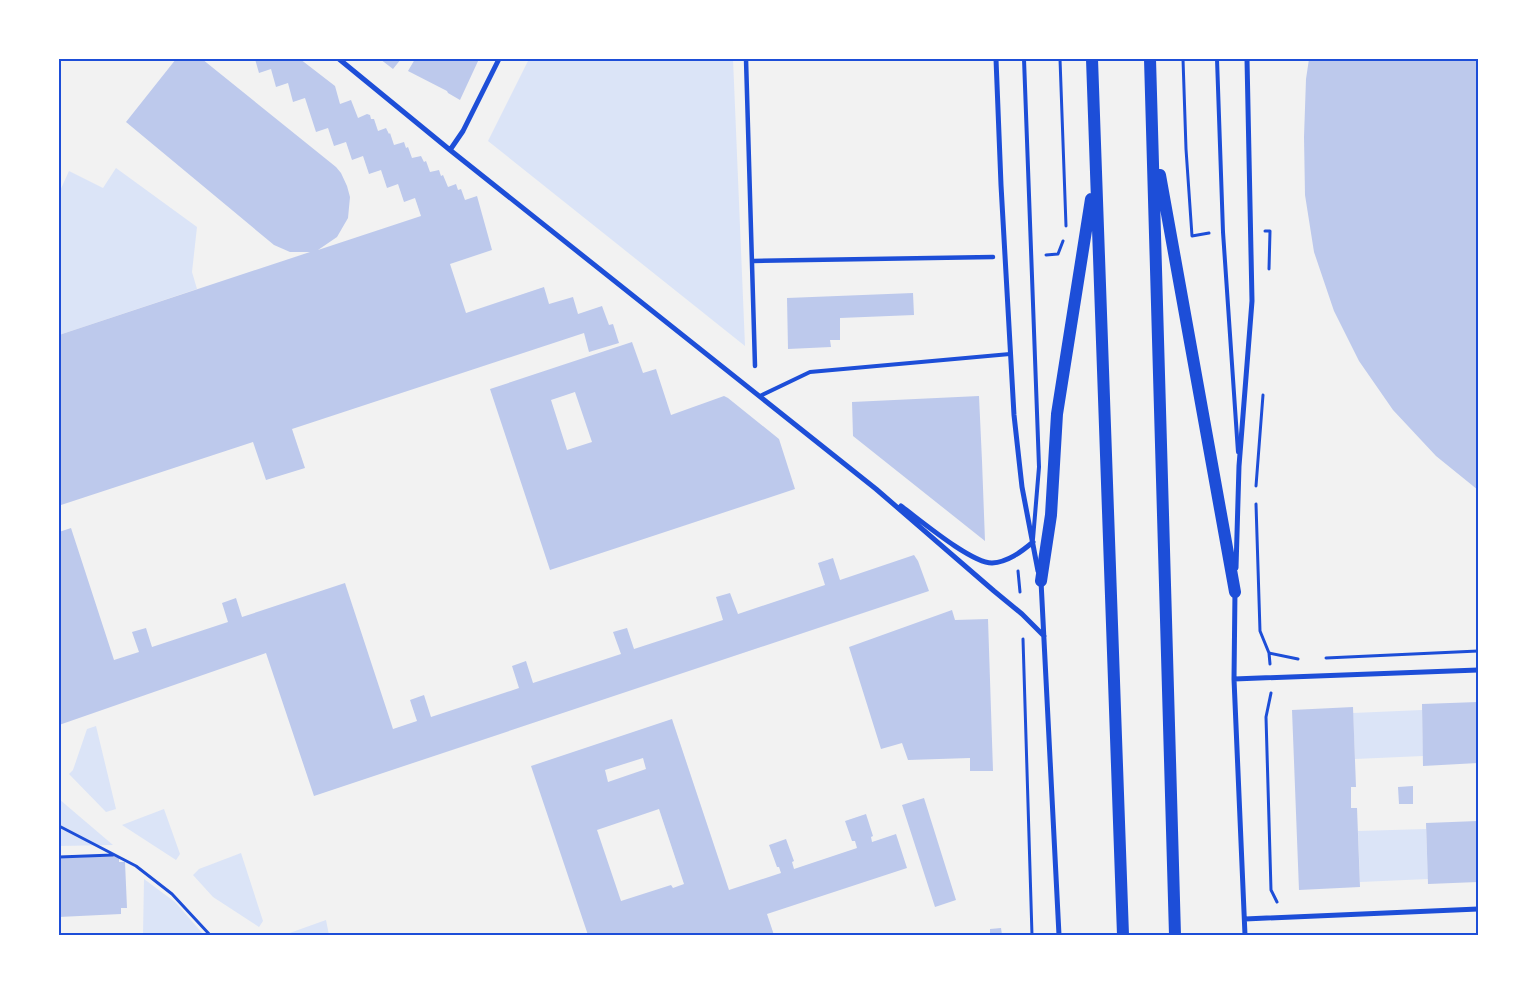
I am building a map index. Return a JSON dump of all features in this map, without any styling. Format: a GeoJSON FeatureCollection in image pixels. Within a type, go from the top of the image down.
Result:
{"type":"FeatureCollection","features":[{"type":"Feature","properties":{"kind":"main road"},"geometry":{"type":"LineString","coordinates":[[1092,59],[1123,935]]}},
{"type":"Feature","properties":{"kind":"main road"},"geometry":{"type":"LineString","coordinates":[[1150,59],[1175,935]]}},
{"type":"Feature","properties":{"kind":"main road"},"geometry":{"type":"LineString","coordinates":[[1152,134],[1235,592]]}},
{"type":"Feature","properties":{"kind":"main road"},"geometry":{"type":"LineString","coordinates":[[1041,581],[1052,515],[1057,414],[1096,169]]}},
{"type":"Feature","properties":{"kind":"street"},"geometry":{"type":"LineString","coordinates":[[340,59],[450,150],[876,489],[1022,614],[1044,636]]}},
{"type":"Feature","properties":{"kind":"street"},"geometry":{"type":"LineString","coordinates":[[450,150],[462,131],[499,59]]}},
{"type":"Feature","properties":{"kind":"street"},"geometry":{"type":"LineString","coordinates":[[746,59],[755,366]]}},
{"type":"Feature","properties":{"kind":"street"},"geometry":{"type":"LineString","coordinates":[[996,59],[1014,415],[1022,486],[1041,581],[1059,935]]}},
{"type":"Feature","properties":{"kind":"street"},"geometry":{"type":"LineString","coordinates":[[1245,935],[1234,679],[1239,466],[1252,301],[1247,59]]}},
{"type":"Feature","properties":{"kind":"street"},"geometry":{"type":"LineString","coordinates":[[753,261],[993,257]]}},
{"type":"Feature","properties":{"kind":"street"},"geometry":{"type":"LineString","coordinates":[[876,489],[970,556],[992,563],[1016,556],[1033,542]]}},
{"type":"Feature","properties":{"kind":"street"},"geometry":{"type":"LineString","coordinates":[[1234,679],[1478,670]]}},
{"type":"Feature","properties":{"kind":"street"},"geometry":{"type":"LineString","coordinates":[[1245,919],[1478,909]]}},
{"type":"Feature","properties":{"kind":"lane"},"geometry":{"type":"LineString","coordinates":[[1024,59],[1039,467],[1033,542]]}},
{"type":"Feature","properties":{"kind":"lane"},"geometry":{"type":"LineString","coordinates":[[1217,59],[1223,232],[1239,466]]}},
{"type":"Feature","properties":{"kind":"lane"},"geometry":{"type":"LineString","coordinates":[[760,396],[810,372],[1010,354]]}},
{"type":"Feature","properties":{"kind":"path"},"geometry":{"type":"LineString","coordinates":[[1038,255],[1058,254],[1066,234],[1060,59]]}},
{"type":"Feature","properties":{"kind":"path"},"geometry":{"type":"LineString","coordinates":[[1183,59],[1186,149],[1192,236],[1216,232]]}},
{"type":"Feature","properties":{"kind":"path"},"geometry":{"type":"LineString","coordinates":[[1255,498],[1260,631],[1269,653],[1294,659],[1304,659]]}},
{"type":"Feature","properties":{"kind":"path"},"geometry":{"type":"LineString","coordinates":[[1323,658],[1478,652]]}},
{"type":"Feature","properties":{"kind":"path"},"geometry":{"type":"LineString","coordinates":[[1271,695],[1266,717],[1271,890],[1278,909]]}},
{"type":"Feature","properties":{"kind":"path"},"geometry":{"type":"LineString","coordinates":[[59,826],[136,866],[172,894],[210,935]]}},
{"type":"Feature","properties":{"kind":"path"},"geometry":{"type":"LineString","coordinates":[[59,857],[115,855]]}},
{"type":"Feature","properties":{"kind":"shaded area"},"geometry":{"type":"Polygon","coordinates":[[[529,59],[733,59],[745,346],[488,141],[529,59]]]}},
{"type":"Feature","properties":{"kind":"shaded area"},"geometry":{"type":"Polygon","coordinates":[[[116,168],[197,227],[192,272],[197,289],[59,335],[59,193],[69,171],[103,188],[116,168]]]}},
{"type":"Feature","properties":{"kind":"shaded area"},"geometry":{"type":"Polygon","coordinates":[[[1422,710],[1423,756],[1355,759],[1353,713],[1422,710]]]}},
{"type":"Feature","properties":{"kind":"shaded area"},"geometry":{"type":"Polygon","coordinates":[[[96,726],[116,809],[106,812],[69,774],[73,770],[87,729],[96,726]]]}},
{"type":"Feature","properties":{"kind":"shaded area"},"geometry":{"type":"Polygon","coordinates":[[[59,799],[113,845],[59,846],[59,799]]]}},
{"type":"Feature","properties":{"kind":"shaded area"},"geometry":{"type":"Polygon","coordinates":[[[164,809],[180,854],[176,860],[122,825],[164,809]]]}},
{"type":"Feature","properties":{"kind":"shaded area"},"geometry":{"type":"Polygon","coordinates":[[[1426,829],[1428,879],[1360,882],[1358,831],[1426,829]]]}},
{"type":"Feature","properties":{"kind":"shaded area"},"geometry":{"type":"Polygon","coordinates":[[[241,853],[263,921],[259,927],[213,897],[193,875],[199,869],[241,853]]]}},
{"type":"Feature","properties":{"kind":"shaded area"},"geometry":{"type":"Polygon","coordinates":[[[144,879],[175,902],[204,935],[143,935],[144,879]]]}},
{"type":"Feature","properties":{"kind":"shaded area"},"geometry":{"type":"Polygon","coordinates":[[[326,920],[329,935],[284,935],[326,920]]]}},
{"type":"Feature","properties":{"kind":"building"},"geometry":{"type":"Polygon","coordinates":[[[176,59],[202,59],[341,173],[350,197],[348,218],[337,237],[318,250],[421,216],[415,198],[404,202],[398,184],[387,188],[381,170],[369,174],[363,156],[352,160],[346,142],[334,146],[328,128],[316,132],[305,98],[293,102],[288,83],[276,87],[271,69],[259,73],[255,59],[300,59],[335,86],[340,104],[351,100],[358,118],[367,114],[370,115],[371,119],[374,119],[378,131],[386,128],[394,145],[404,142],[412,158],[421,156],[424,162],[426,161],[430,172],[439,170],[448,187],[456,184],[458,190],[461,189],[465,200],[477,196],[492,250],[450,264],[466,313],[544,287],[549,304],[573,297],[578,314],[602,306],[609,325],[613,324],[619,343],[589,352],[584,333],[292,429],[305,468],[266,480],[253,442],[61,505],[59,499],[59,335],[310,252],[290,252],[274,245],[126,122],[176,59]]]}},
{"type":"Feature","properties":{"kind":"building"},"geometry":{"type":"Polygon","coordinates":[[[380,59],[401,59],[393,69],[380,59]]]}},
{"type":"Feature","properties":{"kind":"building"},"geometry":{"type":"Polygon","coordinates":[[[415,59],[479,59],[460,100],[447,91],[408,71],[415,59]]]}},
{"type":"Feature","properties":{"kind":"building"},"geometry":{"type":"Polygon","coordinates":[[[1309,59],[1478,59],[1478,490],[1436,456],[1393,410],[1359,361],[1334,311],[1314,252],[1305,195],[1304,137],[1306,79],[1309,59]]]}},
{"type":"Feature","properties":{"kind":"building"},"geometry":{"type":"Polygon","coordinates":[[[913,293],[914,315],[840,318],[840,340],[830,340],[831,347],[788,349],[787,298],[913,293]]]}},
{"type":"Feature","properties":{"kind":"building"},"geometry":{"type":"Polygon","coordinates":[[[632,342],[643,373],[656,369],[671,415],[724,396],[728,398],[779,439],[795,489],[550,570],[490,389],[632,342]],[[575,392],[551,400],[567,450],[592,442],[575,392]]]}},
{"type":"Feature","properties":{"kind":"building"},"geometry":{"type":"Polygon","coordinates":[[[979,396],[985,541],[853,436],[852,402],[979,396]]]}},
{"type":"Feature","properties":{"kind":"building"},"geometry":{"type":"Polygon","coordinates":[[[71,528],[114,660],[139,652],[132,632],[146,628],[152,647],[228,622],[222,603],[236,598],[242,617],[345,583],[393,729],[417,721],[410,700],[424,695],[431,717],[519,688],[512,666],[526,661],[533,683],[621,654],[613,632],[627,628],[634,649],[723,620],[716,597],[730,593],[738,614],[825,585],[818,563],[833,558],[840,580],[914,555],[929,591],[314,796],[266,653],[59,725],[59,532],[71,528]]]}},
{"type":"Feature","properties":{"kind":"building"},"geometry":{"type":"Polygon","coordinates":[[[952,610],[955,620],[988,619],[993,771],[970,771],[970,758],[908,760],[902,743],[881,749],[849,647],[952,610]]]}},
{"type":"Feature","properties":{"kind":"building"},"geometry":{"type":"Polygon","coordinates":[[[1478,702],[1478,763],[1423,766],[1422,704],[1478,702]]]}},
{"type":"Feature","properties":{"kind":"building"},"geometry":{"type":"Polygon","coordinates":[[[1353,707],[1356,787],[1351,787],[1351,808],[1357,808],[1360,887],[1299,890],[1292,710],[1353,707]]]}},
{"type":"Feature","properties":{"kind":"building"},"geometry":{"type":"Polygon","coordinates":[[[672,719],[729,890],[781,873],[769,845],[786,839],[794,861],[792,862],[794,869],[857,848],[855,841],[852,841],[845,821],[866,814],[873,836],[871,837],[872,842],[896,834],[907,868],[767,914],[774,935],[588,935],[531,766],[672,719]],[[643,758],[605,770],[608,782],[646,769],[643,758]],[[659,809],[597,830],[621,901],[671,885],[673,888],[684,884],[659,809]]]}},
{"type":"Feature","properties":{"kind":"building"},"geometry":{"type":"Polygon","coordinates":[[[1413,786],[1413,804],[1399,804],[1398,787],[1413,786]]]}},
{"type":"Feature","properties":{"kind":"building"},"geometry":{"type":"Polygon","coordinates":[[[924,798],[956,900],[935,907],[902,805],[924,798]]]}},
{"type":"Feature","properties":{"kind":"building"},"geometry":{"type":"Polygon","coordinates":[[[1478,821],[1478,882],[1428,884],[1426,823],[1478,821]]]}},
{"type":"Feature","properties":{"kind":"building"},"geometry":{"type":"Polygon","coordinates":[[[119,856],[119,862],[125,862],[127,908],[121,908],[121,914],[59,917],[59,858],[119,856]]]}},
{"type":"Feature","properties":{"kind":"building"},"geometry":{"type":"Polygon","coordinates":[[[1001,928],[1002,935],[990,935],[990,929],[1001,928]]]}}]}
